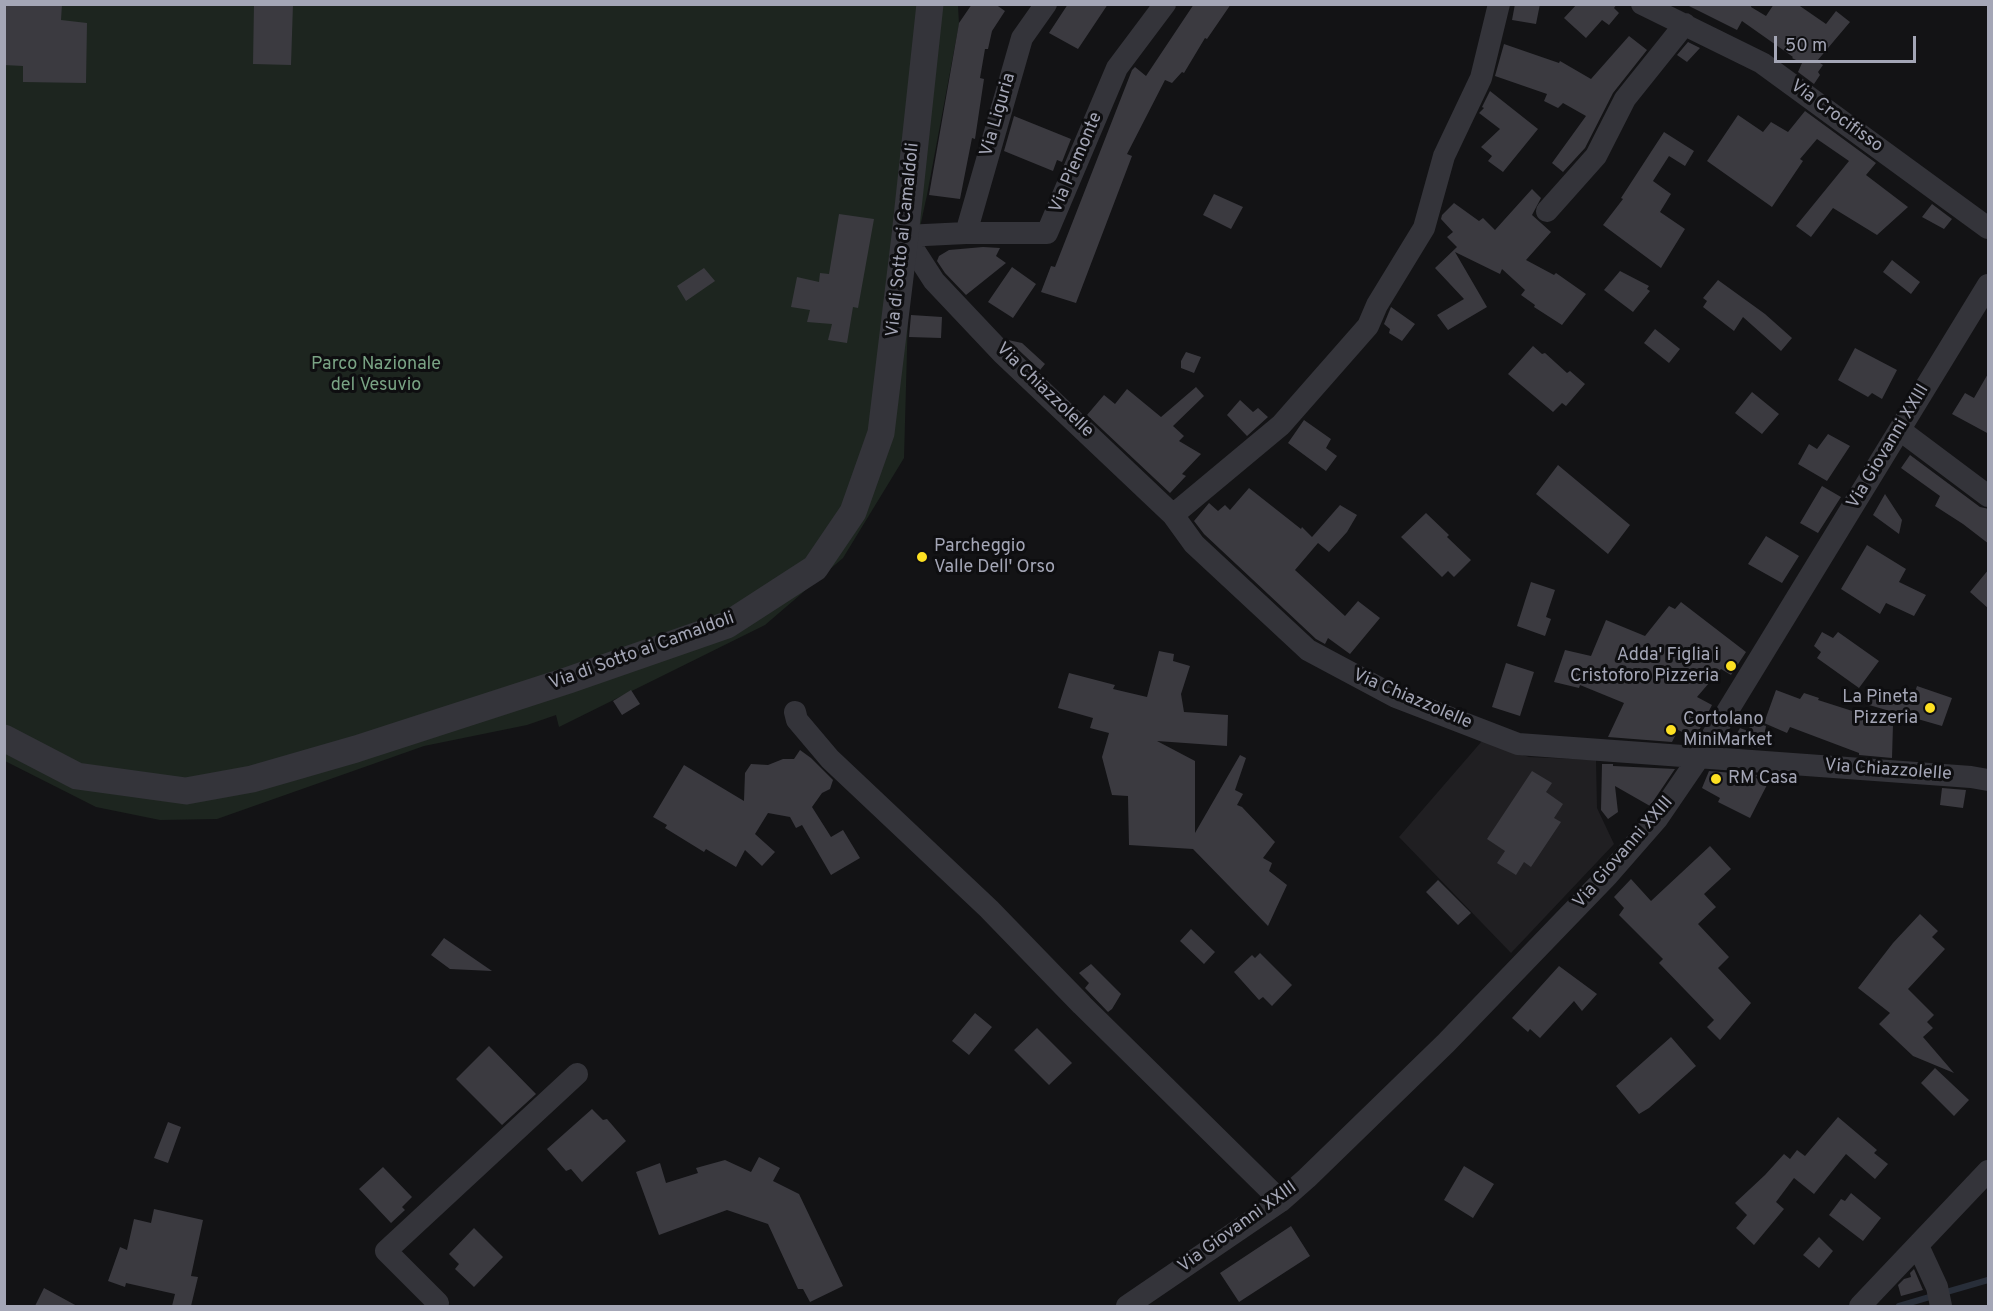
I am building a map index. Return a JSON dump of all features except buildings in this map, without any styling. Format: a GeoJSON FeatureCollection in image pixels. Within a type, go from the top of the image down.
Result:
{"type":"FeatureCollection","features":[{"type":"Feature","properties":{"kind":"street","name":"Via di Sotto ai Camaldoli"},"geometry":{"type":"LineString","coordinates":[[4,738],[77,776],[186,791],[252,779],[356,749],[569,680],[727,625],[815,568],[853,512],[881,433],[930,4]]}},
{"type":"Feature","properties":{"kind":"street","name":"Via Liguria"},"geometry":{"type":"LineString","coordinates":[[966,233],[1022,38],[1046,4]]}},
{"type":"Feature","properties":{"kind":"street","name":"Via Piemonte"},"geometry":{"type":"LineString","coordinates":[[905,236],[1047,233],[1117,68],[1165,4]]}},
{"type":"Feature","properties":{"kind":"street"},"geometry":{"type":"LineString","coordinates":[[1173,515],[1281,425],[1368,326],[1377,305],[1424,228],[1444,156],[1481,78],[1498,4]]}},
{"type":"Feature","properties":{"kind":"street","name":"Via Crocifisso"},"geometry":{"type":"LineString","coordinates":[[1642,4],[1762,63],[1989,228]]}},
{"type":"Feature","properties":{"kind":"street"},"geometry":{"type":"LineString","coordinates":[[1547,212],[1596,156],[1625,99],[1685,24]]}},
{"type":"Feature","properties":{"kind":"street","name":"Via Chiazzolelle"},"geometry":{"type":"LineString","coordinates":[[905,236],[934,281],[1002,352],[1173,515],[1194,544],[1308,650],[1396,697],[1518,744],[1700,756],[1989,780]]}},
{"type":"Feature","properties":{"kind":"street","name":"Via Giovanni XXIII"},"geometry":{"type":"LineString","coordinates":[[1127,1306],[1281,1201],[1446,1043],[1608,875],[1657,819],[1700,756],[1989,285]]}},
{"type":"Feature","properties":{"kind":"street"},"geometry":{"type":"LineString","coordinates":[[1900,430],[1989,496]]}},
{"type":"Feature","properties":{"kind":"street"},"geometry":{"type":"LineString","coordinates":[[795,712],[797,720],[830,759],[989,909],[1082,1005],[1281,1201]]}},
{"type":"Feature","properties":{"kind":"street"},"geometry":{"type":"LineString","coordinates":[[436,1306],[438,1303],[386,1251],[577,1074]]}},
{"type":"Feature","properties":{"kind":"street"},"geometry":{"type":"LineString","coordinates":[[1860,1306],[1989,1171]]}},
{"type":"Feature","properties":{"kind":"street"},"geometry":{"type":"LineString","coordinates":[[1918,1246],[1940,1297]]}},
{"type":"Feature","properties":{"kind":"shaded area"},"geometry":{"type":"Polygon","coordinates":[[[1482,741],[1529,757],[1596,760],[1597,808],[1614,844],[1511,953],[1399,837],[1482,741]]]}},
{"type":"Feature","properties":{"kind":"green space","name":"Parco Nazionale del Vesuvio"},"geometry":{"type":"Polygon","coordinates":[[[4,5],[958,5],[959,24],[909,278],[904,458],[843,558],[765,625],[559,727],[556,715],[527,725],[424,746],[217,819],[160,820],[96,807],[5,761],[4,5]]]}},
{"type":"Feature","properties":{"kind":"waterway"},"geometry":{"type":"LineString","coordinates":[[1943,1293],[1988,1280]]}},
{"type":"Feature","properties":{"kind":"waterway"},"geometry":{"type":"LineString","coordinates":[[1899,1306],[1933,1296]]}},
{"type":"Feature","properties":{"kind":"place","name":"Parcheggio Valle Dell' Orso"},"geometry":{"type":"Point","coordinates":[922,557]}},
{"type":"Feature","properties":{"kind":"place","name":"Adda' Figlia i Cristoforo Pizzeria"},"geometry":{"type":"Point","coordinates":[1731,666]}},
{"type":"Feature","properties":{"kind":"place","name":"La Pineta Pizzeria"},"geometry":{"type":"Point","coordinates":[1930,708]}},
{"type":"Feature","properties":{"kind":"place","name":"Cortolano MiniMarket"},"geometry":{"type":"Point","coordinates":[1671,730]}},
{"type":"Feature","properties":{"kind":"place","name":"RM Casa"},"geometry":{"type":"Point","coordinates":[1716,779]}}]}
